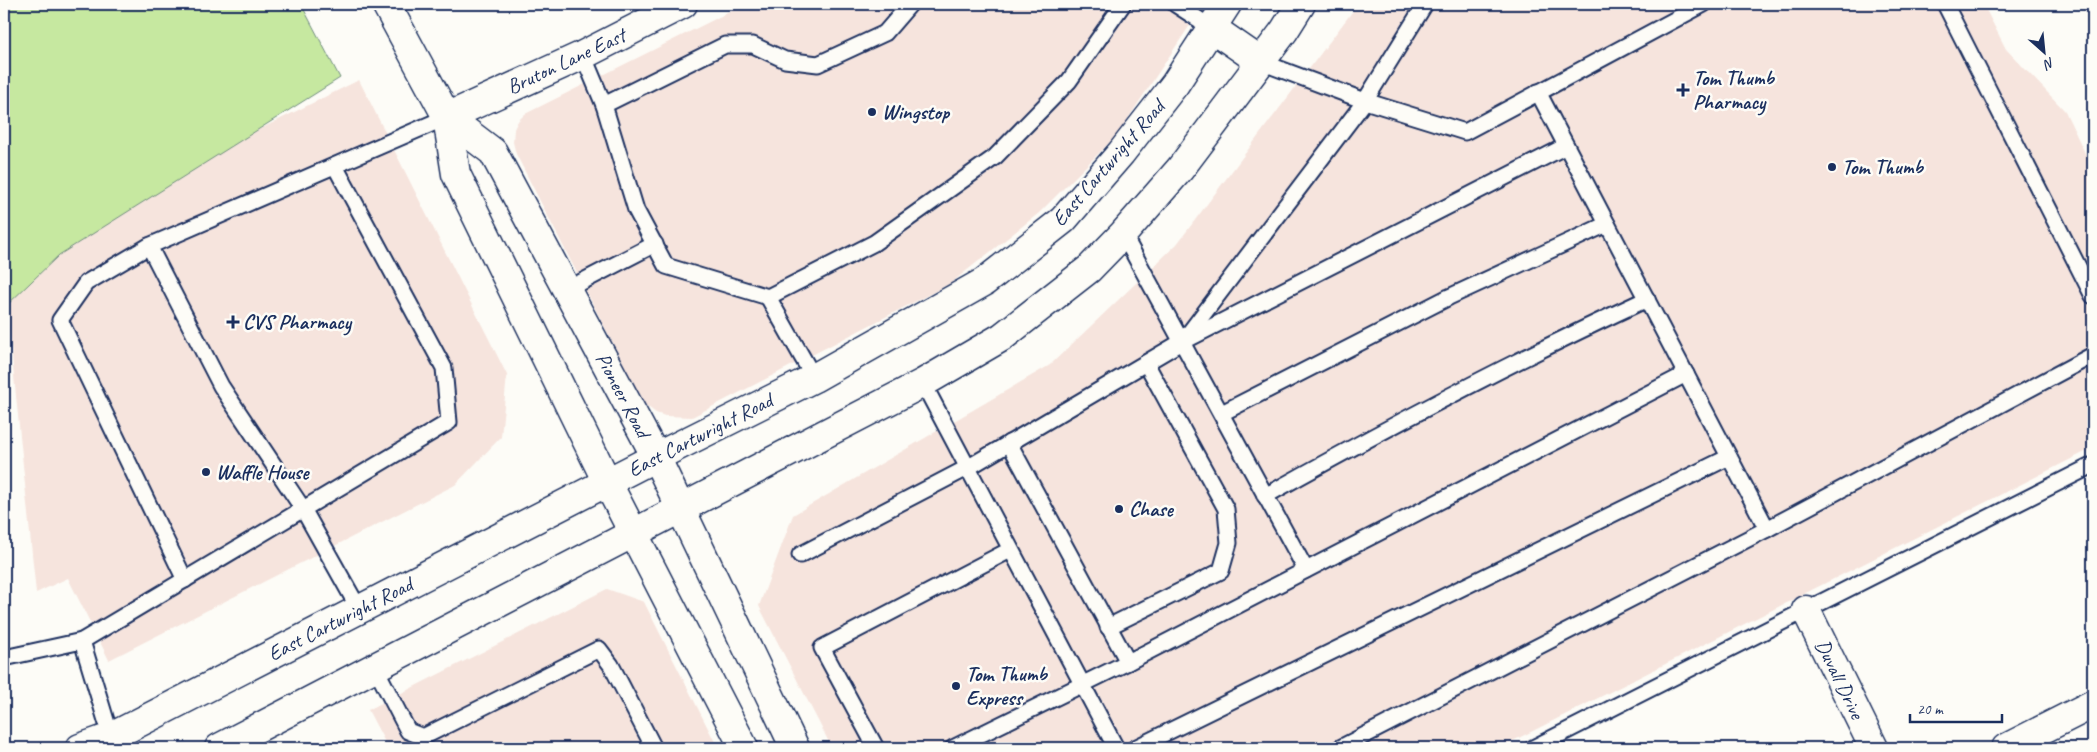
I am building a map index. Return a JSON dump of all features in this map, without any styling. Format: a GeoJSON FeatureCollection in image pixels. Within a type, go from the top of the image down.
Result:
{"type":"FeatureCollection","features":[{"type":"Feature","properties":{"kind":"main road","name":"Pioneer Road"},"geometry":{"type":"LineString","coordinates":[[386,4],[447,117],[456,174],[607,482],[744,748]]}},
{"type":"Feature","properties":{"kind":"main road","name":"Bruton Lane East"},"geometry":{"type":"LineString","coordinates":[[447,117],[583,55],[683,4]]}},
{"type":"Feature","properties":{"kind":"main road","name":"East Cartwright Road"},"geometry":{"type":"LineString","coordinates":[[80,748],[114,743],[359,609],[656,456],[814,378],[984,282],[1063,220],[1121,153],[1175,84],[1227,4]]}},
{"type":"Feature","properties":{"kind":"main road"},"geometry":{"type":"LineString","coordinates":[[219,748],[682,509],[922,383],[1002,337],[1089,269],[1123,234],[1180,169],[1261,62],[1301,4]]}},
{"type":"Feature","properties":{"kind":"main road"},"geometry":{"type":"LineString","coordinates":[[1212,28],[1261,62]]}},
{"type":"Feature","properties":{"kind":"main road","name":"Pioneer Road"},"geometry":{"type":"LineString","coordinates":[[447,117],[493,152],[656,456],[795,748]]}},
{"type":"Feature","properties":{"kind":"main road","name":"Duvall Drive"},"geometry":{"type":"LineString","coordinates":[[1806,610],[1874,748]]}},
{"type":"Feature","properties":{"kind":"main road"},"geometry":{"type":"LineString","coordinates":[[2006,748],[2093,704]]}},
{"type":"Feature","properties":{"kind":"lane"},"geometry":{"type":"LineString","coordinates":[[604,106],[725,44],[753,45],[785,60],[818,64],[885,33],[910,4]]}},
{"type":"Feature","properties":{"kind":"lane"},"geometry":{"type":"LineString","coordinates":[[768,297],[874,243],[995,157],[1069,81],[1123,4]]}},
{"type":"Feature","properties":{"kind":"lane"},"geometry":{"type":"LineString","coordinates":[[1176,4],[1212,28]]}},
{"type":"Feature","properties":{"kind":"lane"},"geometry":{"type":"LineString","coordinates":[[1183,341],[1365,101],[1425,4]]}},
{"type":"Feature","properties":{"kind":"lane"},"geometry":{"type":"LineString","coordinates":[[1261,62],[1365,101],[1465,132],[1704,4]]}},
{"type":"Feature","properties":{"kind":"lane"},"geometry":{"type":"LineString","coordinates":[[1945,4],[2093,296]]}},
{"type":"Feature","properties":{"kind":"lane"},"geometry":{"type":"LineString","coordinates":[[583,55],[604,106],[636,210],[666,266],[768,297],[814,378]]}},
{"type":"Feature","properties":{"kind":"lane"},"geometry":{"type":"LineString","coordinates":[[1538,92],[1767,529]]}},
{"type":"Feature","properties":{"kind":"lane"},"geometry":{"type":"LineString","coordinates":[[185,580],[60,320],[86,283],[149,246],[447,117]]}},
{"type":"Feature","properties":{"kind":"lane"},"geometry":{"type":"LineString","coordinates":[[800,555],[969,467],[1183,341],[1566,146]]}},
{"type":"Feature","properties":{"kind":"lane"},"geometry":{"type":"LineString","coordinates":[[4,658],[82,641],[449,422],[444,368],[335,166]]}},
{"type":"Feature","properties":{"kind":"lane"},"geometry":{"type":"LineString","coordinates":[[1222,413],[1448,297],[1607,224]]}},
{"type":"Feature","properties":{"kind":"lane"},"geometry":{"type":"LineString","coordinates":[[1123,234],[1183,341],[1306,570]]}},
{"type":"Feature","properties":{"kind":"lane"},"geometry":{"type":"LineString","coordinates":[[566,290],[655,244]]}},
{"type":"Feature","properties":{"kind":"lane"},"geometry":{"type":"LineString","coordinates":[[149,246],[221,386],[303,509],[359,609]]}},
{"type":"Feature","properties":{"kind":"lane"},"geometry":{"type":"LineString","coordinates":[[1266,496],[1352,448],[1589,326],[1647,300]]}},
{"type":"Feature","properties":{"kind":"lane"},"geometry":{"type":"LineString","coordinates":[[1340,748],[1767,529],[2093,355]]}},
{"type":"Feature","properties":{"kind":"lane"},"geometry":{"type":"LineString","coordinates":[[1108,627],[1221,571],[1229,544],[1226,509],[1146,363]]}},
{"type":"Feature","properties":{"kind":"lane"},"geometry":{"type":"LineString","coordinates":[[953,748],[1082,686],[1686,374]]}},
{"type":"Feature","properties":{"kind":"lane"},"geometry":{"type":"LineString","coordinates":[[922,383],[969,467],[1010,550],[1116,748]]}},
{"type":"Feature","properties":{"kind":"lane"},"geometry":{"type":"LineString","coordinates":[[1009,443],[1128,662]]}},
{"type":"Feature","properties":{"kind":"lane"},"geometry":{"type":"LineString","coordinates":[[1135,748],[1729,457]]}},
{"type":"Feature","properties":{"kind":"lane"},"geometry":{"type":"LineString","coordinates":[[1533,748],[2093,465]]}},
{"type":"Feature","properties":{"kind":"lane"},"geometry":{"type":"LineString","coordinates":[[876,748],[822,648],[1010,550]]}},
{"type":"Feature","properties":{"kind":"lane"},"geometry":{"type":"LineString","coordinates":[[82,641],[114,743]]}},
{"type":"Feature","properties":{"kind":"lane"},"geometry":{"type":"LineString","coordinates":[[408,731],[423,737],[599,649],[611,665],[654,748]]}},
{"type":"Feature","properties":{"kind":"lane"},"geometry":{"type":"LineString","coordinates":[[375,667],[416,748]]}},
{"type":"Feature","properties":{"kind":"shaded area"},"geometry":{"type":"Polygon","coordinates":[[[745,4],[1204,4],[1117,135],[1039,213],[951,283],[692,417],[665,416],[656,413],[644,404],[516,154],[513,142],[514,129],[518,121],[525,114],[745,4]]]}},
{"type":"Feature","properties":{"kind":"shaded area"},"geometry":{"type":"Polygon","coordinates":[[[1358,4],[1983,4],[2006,49],[2065,111],[2093,170],[2093,448],[1499,748],[832,748],[759,606],[793,515],[1050,365],[1177,244],[1358,4]]]}},
{"type":"Feature","properties":{"kind":"shaded area"},"geometry":{"type":"Polygon","coordinates":[[[359,80],[507,375],[501,437],[455,485],[109,660],[68,578],[36,593],[10,337],[4,314],[4,252],[111,203],[359,80]]]}},
{"type":"Feature","properties":{"kind":"shaded area"},"geometry":{"type":"Polygon","coordinates":[[[607,589],[644,602],[718,748],[388,748],[368,710],[607,589]]]}},
{"type":"Feature","properties":{"kind":"green space"},"geometry":{"type":"Polygon","coordinates":[[[4,4],[301,4],[340,78],[59,255],[4,308],[4,4]]]}},
{"type":"Feature","properties":{"kind":"place","name":"Tom Thumb Pharmacy"},"geometry":{"type":"Point","coordinates":[1683,90]}},
{"type":"Feature","properties":{"kind":"place","name":"Wingstop"},"geometry":{"type":"Point","coordinates":[872,112]}},
{"type":"Feature","properties":{"kind":"place","name":"Tom Thumb"},"geometry":{"type":"Point","coordinates":[1832,167]}},
{"type":"Feature","properties":{"kind":"place","name":"CVS Pharmacy"},"geometry":{"type":"Point","coordinates":[233,322]}},
{"type":"Feature","properties":{"kind":"place","name":"Waffle House"},"geometry":{"type":"Point","coordinates":[206,472]}},
{"type":"Feature","properties":{"kind":"place","name":"Chase"},"geometry":{"type":"Point","coordinates":[1119,509]}},
{"type":"Feature","properties":{"kind":"place","name":"Tom Thumb Express"},"geometry":{"type":"Point","coordinates":[956,686]}}]}
